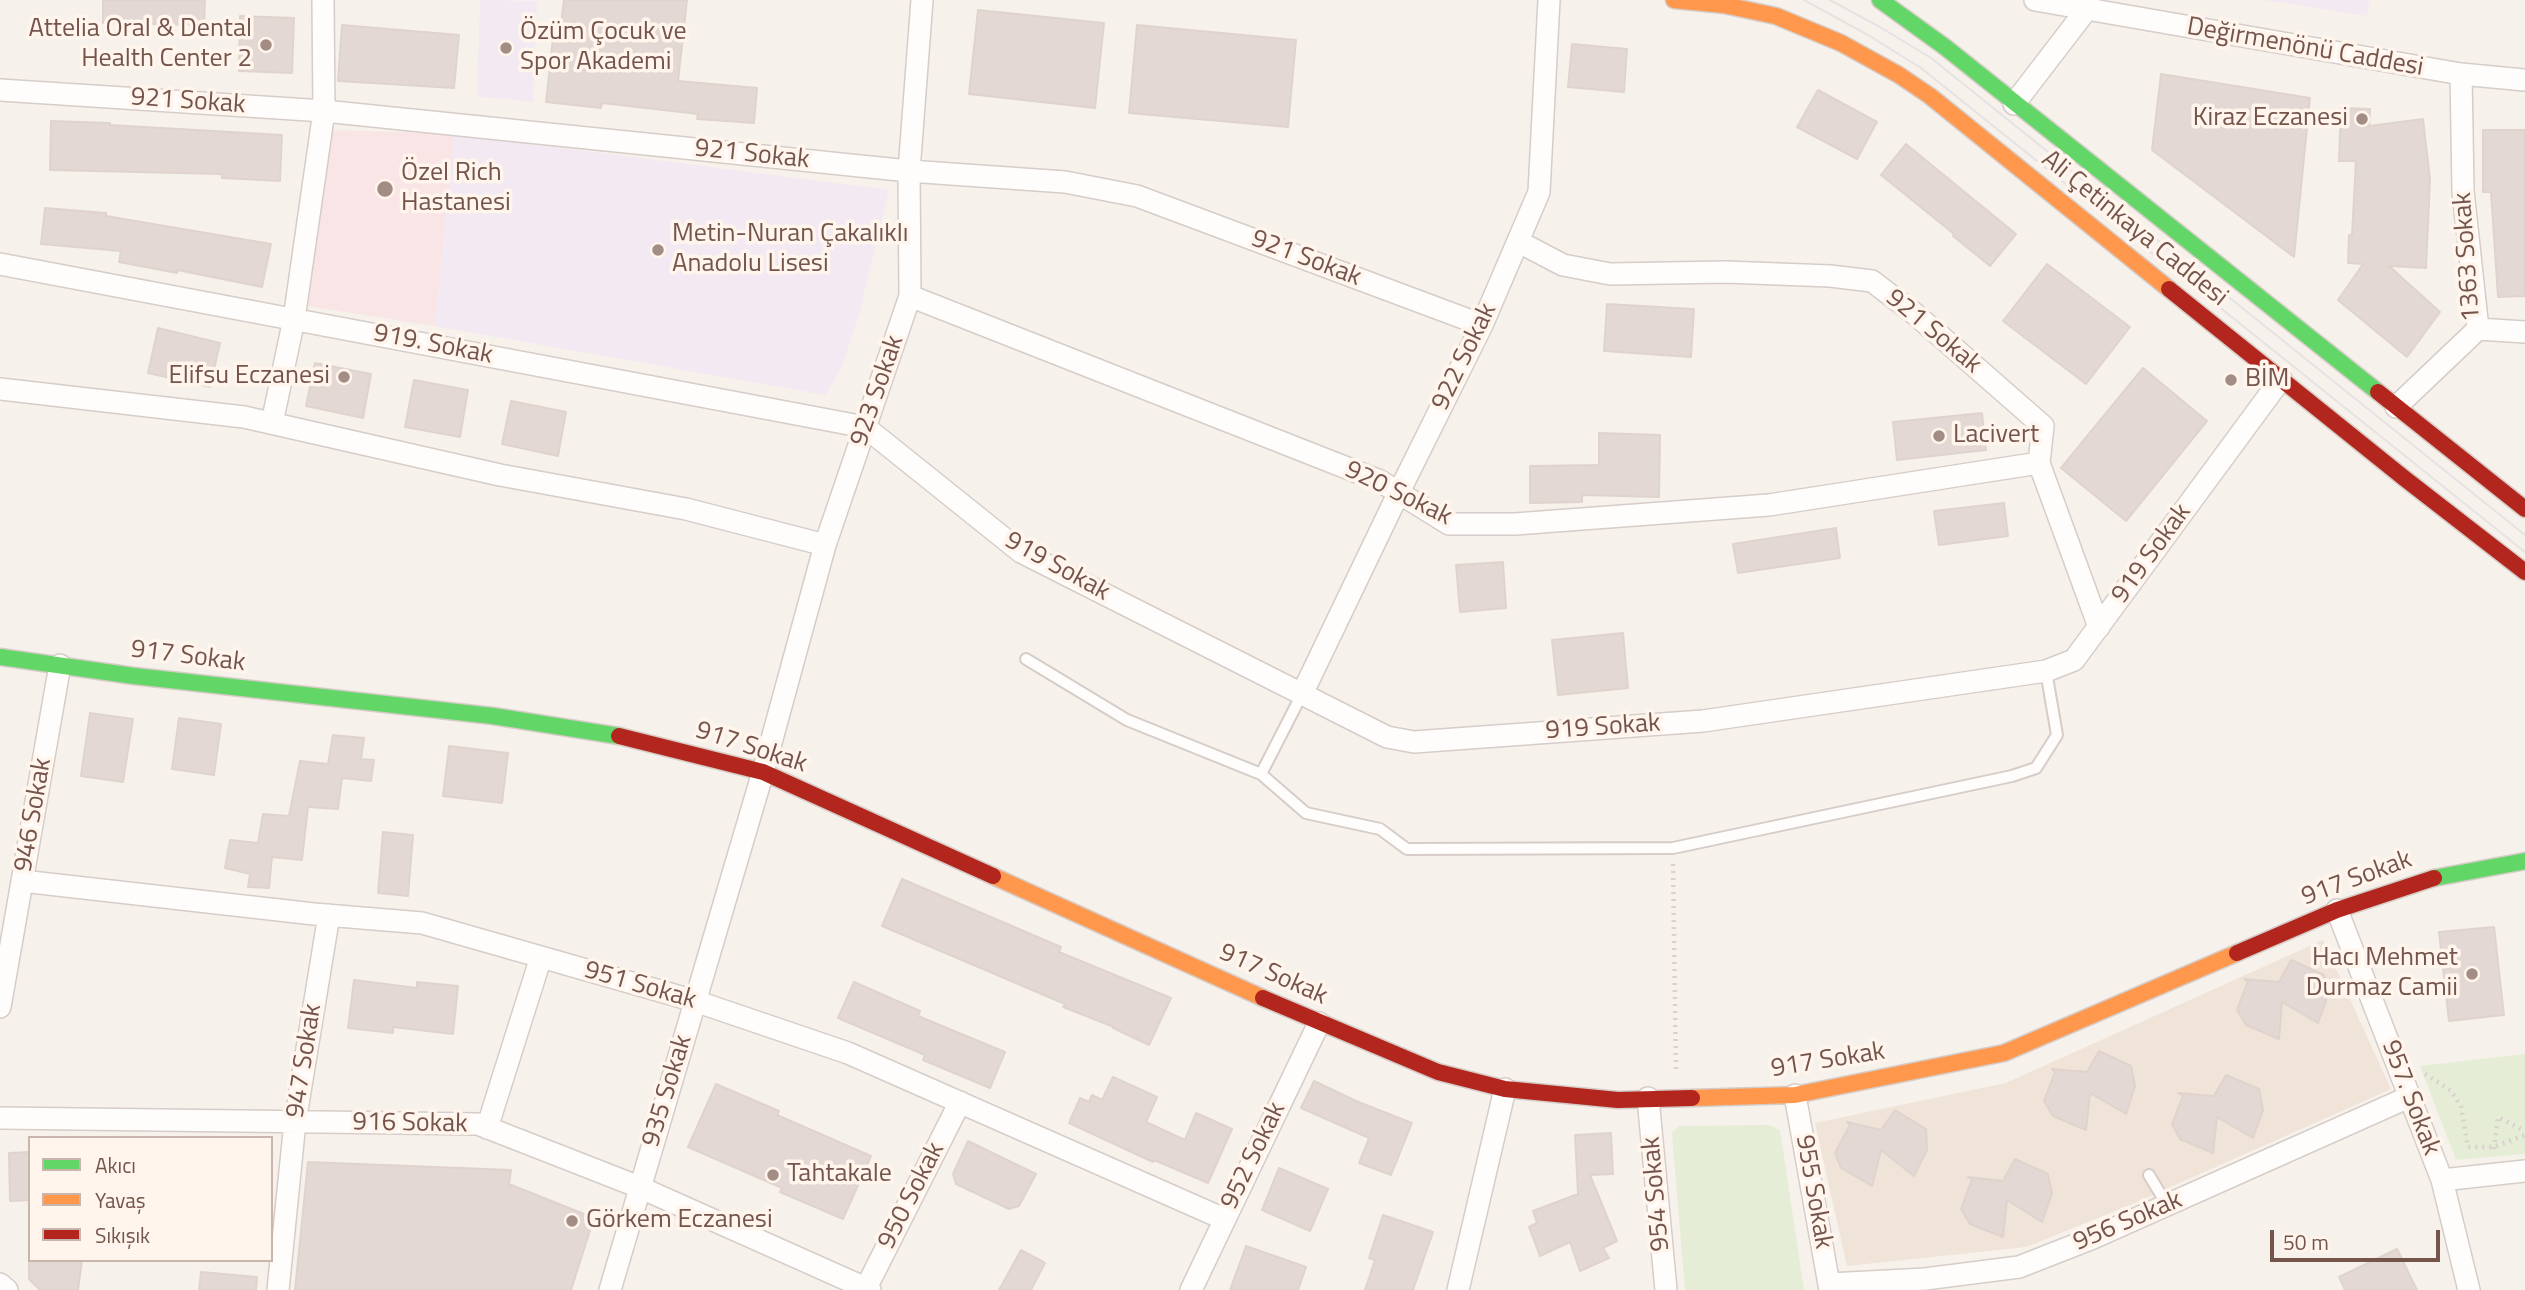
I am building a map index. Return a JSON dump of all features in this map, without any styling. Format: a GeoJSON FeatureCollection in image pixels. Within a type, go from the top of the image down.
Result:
{"type":"FeatureCollection","features":[{"type":"Feature","properties":{"kind":"street"},"geometry":{"type":"LineString","coordinates":[[272,424],[294,318],[324,111],[323,0]]}},
{"type":"Feature","properties":{"kind":"street","name":"923 Sokak"},"geometry":{"type":"LineString","coordinates":[[764,772],[825,545],[910,296],[909,171],[922,0]]}},
{"type":"Feature","properties":{"kind":"street","name":"922 Sokak"},"geometry":{"type":"LineString","coordinates":[[1302,694],[1482,325],[1539,192],[1549,0]]}},
{"type":"Feature","properties":{"kind":"street","name":"Ali Çetinkaya Caddesi"},"geometry":{"type":"LineString","coordinates":[[1674,0],[1724,5],[1776,16],[1841,43],[1899,75],[1930,96],[2404,478],[2525,572]]}},
{"type":"Feature","properties":{"kind":"street"},"geometry":{"type":"LineString","coordinates":[[1880,0],[1935,39],[2525,509]]}},
{"type":"Feature","properties":{"kind":"street","name":"Değirmenönü Caddesi"},"geometry":{"type":"LineString","coordinates":[[2035,0],[2088,4],[2461,74],[2525,80]]}},
{"type":"Feature","properties":{"kind":"street"},"geometry":{"type":"LineString","coordinates":[[2014,104],[2088,4]]}},
{"type":"Feature","properties":{"kind":"street","name":"1363 Sokak"},"geometry":{"type":"LineString","coordinates":[[2396,407],[2478,329],[2463,191],[2461,74]]}},
{"type":"Feature","properties":{"kind":"street","name":"921 Sokak"},"geometry":{"type":"LineString","coordinates":[[0,90],[324,111],[909,171],[1065,182],[1137,196],[1482,325]]}},
{"type":"Feature","properties":{"kind":"street","name":"921 Sokak"},"geometry":{"type":"LineString","coordinates":[[1519,242],[1563,265],[1609,275],[1726,272],[1830,276],[1872,281],[1915,314],[2043,426],[2039,463],[2099,626]]}},
{"type":"Feature","properties":{"kind":"street","name":"919. Sokak"},"geometry":{"type":"LineString","coordinates":[[0,264],[865,427]]}},
{"type":"Feature","properties":{"kind":"street","name":"920 Sokak"},"geometry":{"type":"LineString","coordinates":[[910,296],[1380,481],[1448,524],[1515,524],[1769,505],[2039,463]]}},
{"type":"Feature","properties":{"kind":"street"},"geometry":{"type":"LineString","coordinates":[[2478,329],[2525,332]]}},
{"type":"Feature","properties":{"kind":"street","name":"919 Sokak"},"geometry":{"type":"LineString","coordinates":[[865,427],[1021,552],[1387,737],[1414,742],[1703,721],[2046,671],[2074,660],[2281,379]]}},
{"type":"Feature","properties":{"kind":"street"},"geometry":{"type":"LineString","coordinates":[[0,389],[244,417],[500,475],[686,509],[825,545]]}},
{"type":"Feature","properties":{"kind":"street","name":"917 Sokak"},"geometry":{"type":"LineString","coordinates":[[0,657],[493,716],[622,736],[764,772],[1319,1023],[1438,1072],[1506,1089],[1618,1100],[1795,1095],[2004,1053],[2337,910],[2443,875],[2525,861]]}},
{"type":"Feature","properties":{"kind":"street","name":"946 Sokak"},"geometry":{"type":"LineString","coordinates":[[0,1007],[60,665]]}},
{"type":"Feature","properties":{"kind":"street","name":"935 Sokak"},"geometry":{"type":"LineString","coordinates":[[610,1290],[764,772]]}},
{"type":"Feature","properties":{"kind":"street","name":"951 Sokak"},"geometry":{"type":"LineString","coordinates":[[22,881],[422,923],[695,1001],[848,1053],[1224,1219]]}},
{"type":"Feature","properties":{"kind":"street","name":"957. Sokak"},"geometry":{"type":"LineString","coordinates":[[2337,910],[2442,1180],[2469,1290]]}},
{"type":"Feature","properties":{"kind":"street","name":"947 Sokak"},"geometry":{"type":"LineString","coordinates":[[278,1290],[295,1122],[329,915]]}},
{"type":"Feature","properties":{"kind":"street"},"geometry":{"type":"LineString","coordinates":[[487,1128],[541,957]]}},
{"type":"Feature","properties":{"kind":"street","name":"952 Sokak"},"geometry":{"type":"LineString","coordinates":[[1191,1290],[1319,1023]]}},
{"type":"Feature","properties":{"kind":"street"},"geometry":{"type":"LineString","coordinates":[[1458,1290],[1506,1089]]}},
{"type":"Feature","properties":{"kind":"street","name":"955 Sokak"},"geometry":{"type":"LineString","coordinates":[[1795,1095],[1830,1287]]}},
{"type":"Feature","properties":{"kind":"street","name":"956 Sokak"},"geometry":{"type":"LineString","coordinates":[[1830,1287],[1925,1279],[2019,1266],[2093,1238],[2409,1097]]}},
{"type":"Feature","properties":{"kind":"street","name":"954 Sokak"},"geometry":{"type":"LineString","coordinates":[[1648,1098],[1666,1290]]}},
{"type":"Feature","properties":{"kind":"street","name":"950 Sokak"},"geometry":{"type":"LineString","coordinates":[[867,1289],[960,1102]]}},
{"type":"Feature","properties":{"kind":"street","name":"916 Sokak"},"geometry":{"type":"LineString","coordinates":[[0,1118],[478,1124],[639,1186],[867,1289]]}},
{"type":"Feature","properties":{"kind":"street"},"geometry":{"type":"LineString","coordinates":[[2442,1180],[2525,1171]]}},
{"type":"Feature","properties":{"kind":"street"},"geometry":{"type":"LineString","coordinates":[[0,1284],[6,1290]]}},
{"type":"Feature","properties":{"kind":"lane"},"geometry":{"type":"LineString","coordinates":[[1026,659],[1127,720],[1261,774],[1306,813],[1380,829],[1407,849],[1673,848],[2012,776],[2036,768],[2057,735],[2046,671]]}},
{"type":"Feature","properties":{"kind":"lane"},"geometry":{"type":"LineString","coordinates":[[1261,774],[1302,694]]}},
{"type":"Feature","properties":{"kind":"lane"},"geometry":{"type":"LineString","coordinates":[[2149,1175],[2167,1205]]}},
{"type":"Feature","properties":{"kind":"path"},"geometry":{"type":"LineString","coordinates":[[1673,848],[1676,1097]]}},
{"type":"Feature","properties":{"kind":"path"},"geometry":{"type":"LineString","coordinates":[[2401,1077],[2422,1073],[2451,1091],[2461,1106],[2468,1147],[2494,1147],[2525,1133]]}},
{"type":"Feature","properties":{"kind":"path"},"geometry":{"type":"LineString","coordinates":[[2495,1157],[2498,1116],[2525,1133]]}},
{"type":"Feature","properties":{"kind":"shaded area","name":"Özüm Çocuk ve Spor Akademi"},"geometry":{"type":"Polygon","coordinates":[[[480,0],[537,1],[533,102],[477,96],[480,0]]]}},
{"type":"Feature","properties":{"kind":"shaded area"},"geometry":{"type":"Polygon","coordinates":[[[2264,0],[2369,0],[2368,16],[2264,0]]]}},
{"type":"Feature","properties":{"kind":"shaded area","name":"Özel Rich Hastanesi"},"geometry":{"type":"Polygon","coordinates":[[[329,130],[454,134],[435,326],[308,306],[329,130]]]}},
{"type":"Feature","properties":{"kind":"shaded area","name":"Metin-Nuran Çakalıklı Anadolu Lisesi"},"geometry":{"type":"Polygon","coordinates":[[[454,134],[889,190],[860,310],[843,365],[825,395],[435,326],[454,134]]]}},
{"type":"Feature","properties":{"kind":"shaded area"},"geometry":{"type":"Polygon","coordinates":[[[2323,940],[2391,1089],[2130,1205],[2026,1247],[1847,1266],[1815,1123],[2006,1083],[2323,940]]]}},
{"type":"Feature","properties":{"kind":"green space"},"geometry":{"type":"Polygon","coordinates":[[[2525,1054],[2525,1154],[2456,1160],[2420,1066],[2525,1054]]]}},
{"type":"Feature","properties":{"kind":"green space"},"geometry":{"type":"Polygon","coordinates":[[[1769,1125],[1780,1130],[1804,1290],[1685,1290],[1672,1133],[1679,1126],[1769,1125]]]}},
{"type":"Feature","properties":{"kind":"building"},"geometry":{"type":"Polygon","coordinates":[[[103,0],[205,0],[204,25],[103,23],[103,0]]]}},
{"type":"Feature","properties":{"kind":"building"},"geometry":{"type":"Polygon","coordinates":[[[564,0],[687,0],[678,81],[757,88],[754,123],[697,119],[698,114],[602,103],[601,108],[546,102],[553,38],[559,38],[564,0]]]}},
{"type":"Feature","properties":{"kind":"building"},"geometry":{"type":"Polygon","coordinates":[[[978,10],[1104,23],[1095,108],[969,94],[978,10]]]}},
{"type":"Feature","properties":{"kind":"building","name":"Attelia Oral & Dental Health Center 2"},"geometry":{"type":"Polygon","coordinates":[[[240,16],[294,18],[292,73],[239,71],[240,16]]]}},
{"type":"Feature","properties":{"kind":"building"},"geometry":{"type":"Polygon","coordinates":[[[342,25],[459,35],[454,88],[338,81],[342,25]]]}},
{"type":"Feature","properties":{"kind":"building"},"geometry":{"type":"Polygon","coordinates":[[[1137,25],[1296,40],[1288,127],[1129,113],[1137,25]]]}},
{"type":"Feature","properties":{"kind":"building"},"geometry":{"type":"Polygon","coordinates":[[[1572,44],[1627,49],[1624,92],[1568,87],[1572,44]]]}},
{"type":"Feature","properties":{"kind":"building"},"geometry":{"type":"Polygon","coordinates":[[[2161,74],[2310,98],[2294,257],[2152,150],[2161,74]]]}},
{"type":"Feature","properties":{"kind":"building"},"geometry":{"type":"Polygon","coordinates":[[[1818,90],[1877,122],[1857,159],[1797,127],[1818,90]]]}},
{"type":"Feature","properties":{"kind":"building"},"geometry":{"type":"Polygon","coordinates":[[[2341,108],[2370,109],[2369,126],[2423,119],[2430,179],[2426,268],[2389,266],[2440,312],[2407,357],[2338,300],[2363,264],[2348,263],[2356,161],[2339,161],[2341,108]]]}},
{"type":"Feature","properties":{"kind":"building"},"geometry":{"type":"Polygon","coordinates":[[[51,121],[282,135],[280,181],[222,178],[222,174],[50,170],[51,121]]]}},
{"type":"Feature","properties":{"kind":"building"},"geometry":{"type":"Polygon","coordinates":[[[2483,130],[2525,130],[2525,296],[2498,297],[2491,192],[2483,192],[2483,130]]]}},
{"type":"Feature","properties":{"kind":"building"},"geometry":{"type":"Polygon","coordinates":[[[1906,144],[2016,234],[1990,266],[1881,175],[1906,144]]]}},
{"type":"Feature","properties":{"kind":"building"},"geometry":{"type":"Polygon","coordinates":[[[45,208],[106,213],[106,216],[271,244],[262,287],[177,270],[177,273],[119,262],[121,251],[41,244],[45,208]]]}},
{"type":"Feature","properties":{"kind":"building"},"geometry":{"type":"Polygon","coordinates":[[[2047,264],[2130,327],[2086,384],[2003,321],[2047,264]]]}},
{"type":"Feature","properties":{"kind":"building"},"geometry":{"type":"Polygon","coordinates":[[[1607,304],[1694,309],[1691,357],[1604,351],[1607,304]]]}},
{"type":"Feature","properties":{"kind":"building"},"geometry":{"type":"Polygon","coordinates":[[[158,328],[220,343],[210,387],[148,373],[158,328]]]}},
{"type":"Feature","properties":{"kind":"building"},"geometry":{"type":"Polygon","coordinates":[[[315,363],[371,374],[363,418],[306,406],[315,363]]]}},
{"type":"Feature","properties":{"kind":"building"},"geometry":{"type":"Polygon","coordinates":[[[2143,368],[2207,421],[2126,521],[2061,468],[2143,368]]]}},
{"type":"Feature","properties":{"kind":"building"},"geometry":{"type":"Polygon","coordinates":[[[414,380],[468,390],[460,437],[405,427],[414,380]]]}},
{"type":"Feature","properties":{"kind":"building"},"geometry":{"type":"Polygon","coordinates":[[[511,401],[566,412],[558,456],[502,444],[511,401]]]}},
{"type":"Feature","properties":{"kind":"building","name":"Lacivert"},"geometry":{"type":"Polygon","coordinates":[[[1982,413],[1986,450],[1897,460],[1893,422],[1982,413]]]}},
{"type":"Feature","properties":{"kind":"building"},"geometry":{"type":"Polygon","coordinates":[[[1599,433],[1660,435],[1659,497],[1582,495],[1582,502],[1530,503],[1530,466],[1599,465],[1599,433]]]}},
{"type":"Feature","properties":{"kind":"building"},"geometry":{"type":"Polygon","coordinates":[[[2004,503],[2008,536],[1939,545],[1934,511],[2004,503]]]}},
{"type":"Feature","properties":{"kind":"building"},"geometry":{"type":"Polygon","coordinates":[[[1836,528],[1840,558],[1738,573],[1733,544],[1836,528]]]}},
{"type":"Feature","properties":{"kind":"building"},"geometry":{"type":"Polygon","coordinates":[[[1503,562],[1506,608],[1460,612],[1456,565],[1503,562]]]}},
{"type":"Feature","properties":{"kind":"building"},"geometry":{"type":"Polygon","coordinates":[[[1623,633],[1628,688],[1558,695],[1552,640],[1623,633]]]}},
{"type":"Feature","properties":{"kind":"building"},"geometry":{"type":"Polygon","coordinates":[[[90,713],[133,719],[123,782],[81,776],[90,713]]]}},
{"type":"Feature","properties":{"kind":"building"},"geometry":{"type":"Polygon","coordinates":[[[179,718],[221,724],[214,775],[172,769],[179,718]]]}},
{"type":"Feature","properties":{"kind":"building"},"geometry":{"type":"Polygon","coordinates":[[[333,735],[364,738],[361,759],[374,760],[371,781],[342,778],[338,809],[308,807],[302,860],[272,857],[269,888],[248,887],[250,874],[225,868],[230,840],[258,843],[263,814],[289,816],[300,761],[328,764],[333,735]]]}},
{"type":"Feature","properties":{"kind":"building"},"geometry":{"type":"Polygon","coordinates":[[[449,746],[508,753],[502,803],[443,796],[449,746]]]}},
{"type":"Feature","properties":{"kind":"building"},"geometry":{"type":"Polygon","coordinates":[[[383,832],[413,835],[408,896],[378,893],[383,832]]]}},
{"type":"Feature","properties":{"kind":"building"},"geometry":{"type":"Polygon","coordinates":[[[902,879],[1061,947],[1059,952],[1171,998],[1149,1045],[1114,1027],[1063,1007],[1065,1004],[882,926],[902,879]]]}},
{"type":"Feature","properties":{"kind":"building","name":"Hacı Mehmet Durmaz Camii"},"geometry":{"type":"Polygon","coordinates":[[[2494,927],[2504,1015],[2449,1021],[2439,932],[2494,927]]]}},
{"type":"Feature","properties":{"kind":"building"},"geometry":{"type":"Polygon","coordinates":[[[2291,960],[2324,975],[2328,995],[2318,1023],[2282,1002],[2279,1039],[2246,1025],[2237,1010],[2248,981],[2244,979],[2279,982],[2291,960]]]}},
{"type":"Feature","properties":{"kind":"building"},"geometry":{"type":"Polygon","coordinates":[[[354,980],[417,988],[417,982],[458,986],[453,1034],[393,1027],[393,1033],[348,1028],[354,980]]]}},
{"type":"Feature","properties":{"kind":"building"},"geometry":{"type":"Polygon","coordinates":[[[854,982],[920,1011],[918,1016],[1005,1052],[990,1088],[923,1060],[925,1055],[838,1018],[854,982]]]}},
{"type":"Feature","properties":{"kind":"building"},"geometry":{"type":"Polygon","coordinates":[[[2099,1051],[2131,1066],[2135,1086],[2126,1114],[2090,1093],[2086,1130],[2053,1116],[2044,1101],[2055,1072],[2052,1069],[2087,1072],[2099,1051]]]}},
{"type":"Feature","properties":{"kind":"building"},"geometry":{"type":"Polygon","coordinates":[[[2226,1075],[2259,1089],[2263,1110],[2253,1138],[2217,1117],[2213,1153],[2180,1139],[2172,1124],[2183,1096],[2178,1093],[2214,1096],[2226,1075]]]}},
{"type":"Feature","properties":{"kind":"building"},"geometry":{"type":"Polygon","coordinates":[[[1113,1077],[1157,1097],[1146,1122],[1185,1140],[1196,1113],[1232,1129],[1208,1183],[1154,1160],[1153,1162],[1069,1123],[1080,1098],[1089,1102],[1092,1095],[1102,1100],[1113,1077]]]}},
{"type":"Feature","properties":{"kind":"building"},"geometry":{"type":"Polygon","coordinates":[[[1314,1081],[1412,1123],[1391,1175],[1359,1163],[1369,1138],[1301,1108],[1314,1081]]]}},
{"type":"Feature","properties":{"kind":"building"},"geometry":{"type":"Polygon","coordinates":[[[716,1084],[779,1111],[777,1115],[871,1156],[843,1219],[780,1192],[782,1188],[688,1147],[716,1084]]]}},
{"type":"Feature","properties":{"kind":"building"},"geometry":{"type":"Polygon","coordinates":[[[1895,1110],[1926,1129],[1927,1150],[1914,1176],[1881,1150],[1872,1186],[1841,1168],[1835,1153],[1850,1125],[1847,1122],[1881,1130],[1895,1110]]]}},
{"type":"Feature","properties":{"kind":"building"},"geometry":{"type":"Polygon","coordinates":[[[1611,1133],[1613,1174],[1590,1175],[1617,1241],[1603,1248],[1609,1258],[1580,1271],[1570,1242],[1540,1256],[1529,1227],[1537,1223],[1533,1211],[1578,1194],[1575,1135],[1611,1133]]]}},
{"type":"Feature","properties":{"kind":"building"},"geometry":{"type":"Polygon","coordinates":[[[968,1141],[1036,1174],[1019,1206],[1009,1209],[956,1184],[953,1174],[968,1141]]]}},
{"type":"Feature","properties":{"kind":"building"},"geometry":{"type":"Polygon","coordinates":[[[28,1152],[28,1200],[10,1201],[9,1153],[28,1152]]]}},
{"type":"Feature","properties":{"kind":"building"},"geometry":{"type":"Polygon","coordinates":[[[2015,1159],[2048,1174],[2052,1194],[2042,1222],[2007,1200],[2003,1237],[1970,1224],[1961,1209],[1972,1179],[1968,1177],[2003,1181],[2015,1159]]]}},
{"type":"Feature","properties":{"kind":"building"},"geometry":{"type":"Polygon","coordinates":[[[308,1162],[511,1170],[509,1184],[594,1218],[571,1290],[295,1290],[308,1162]]]}},
{"type":"Feature","properties":{"kind":"building"},"geometry":{"type":"Polygon","coordinates":[[[1279,1168],[1328,1189],[1310,1231],[1262,1210],[1279,1168]]]}},
{"type":"Feature","properties":{"kind":"building"},"geometry":{"type":"Polygon","coordinates":[[[1383,1215],[1433,1232],[1413,1290],[1365,1290],[1375,1260],[1369,1258],[1383,1215]]]}},
{"type":"Feature","properties":{"kind":"building"},"geometry":{"type":"Polygon","coordinates":[[[1246,1246],[1306,1267],[1298,1290],[1230,1290],[1246,1246]]]}},
{"type":"Feature","properties":{"kind":"building"},"geometry":{"type":"Polygon","coordinates":[[[2397,1249],[2417,1290],[2345,1290],[2339,1277],[2397,1249]]]}},
{"type":"Feature","properties":{"kind":"building"},"geometry":{"type":"Polygon","coordinates":[[[1021,1250],[1045,1263],[1031,1290],[999,1290],[1021,1250]]]}},
{"type":"Feature","properties":{"kind":"building"},"geometry":{"type":"Polygon","coordinates":[[[29,1262],[82,1262],[78,1290],[40,1290],[29,1279],[29,1262]]]}},
{"type":"Feature","properties":{"kind":"building"},"geometry":{"type":"Polygon","coordinates":[[[201,1272],[257,1277],[256,1290],[199,1290],[201,1272]]]}},
{"type":"Feature","properties":{"kind":"tram line"},"geometry":{"type":"LineString","coordinates":[[1804,0],[1921,68],[2525,552]]}},
{"type":"Feature","properties":{"kind":"tram line"},"geometry":{"type":"LineString","coordinates":[[1830,0],[1931,58],[2525,535]]}},
{"type":"Feature","properties":{"kind":"traffic: fast"},"geometry":{"type":"LineString","coordinates":[[1880,0],[1945,47],[2378,392]]}},
{"type":"Feature","properties":{"kind":"traffic: fast"},"geometry":{"type":"LineString","coordinates":[[0,657],[134,676],[493,716],[619,736]]}},
{"type":"Feature","properties":{"kind":"traffic: fast"},"geometry":{"type":"LineString","coordinates":[[2434,878],[2525,861]]}},
{"type":"Feature","properties":{"kind":"traffic: slow"},"geometry":{"type":"LineString","coordinates":[[1674,0],[1724,5],[1776,16],[1841,43],[1899,75],[1930,96],[2169,289]]}},
{"type":"Feature","properties":{"kind":"traffic: slow"},"geometry":{"type":"LineString","coordinates":[[993,876],[1263,998]]}},
{"type":"Feature","properties":{"kind":"traffic: slow"},"geometry":{"type":"LineString","coordinates":[[1692,1098],[1795,1095],[2004,1053],[2237,953]]}},
{"type":"Feature","properties":{"kind":"traffic: jam"},"geometry":{"type":"LineString","coordinates":[[2169,289],[2525,572]]}},
{"type":"Feature","properties":{"kind":"traffic: jam"},"geometry":{"type":"LineString","coordinates":[[2378,392],[2525,509]]}},
{"type":"Feature","properties":{"kind":"traffic: jam"},"geometry":{"type":"LineString","coordinates":[[619,736],[763,772],[993,876]]}},
{"type":"Feature","properties":{"kind":"traffic: jam"},"geometry":{"type":"LineString","coordinates":[[2237,953],[2337,910],[2434,878]]}},
{"type":"Feature","properties":{"kind":"traffic: jam"},"geometry":{"type":"LineString","coordinates":[[1263,998],[1438,1072],[1505,1089],[1618,1100],[1692,1098]]}},
{"type":"Feature","properties":{"kind":"place","name":"Attelia Oral & Dental Health Center 2"},"geometry":{"type":"Point","coordinates":[266,45]}},
{"type":"Feature","properties":{"kind":"place","name":"Özüm Çocuk ve Spor Akademi"},"geometry":{"type":"Point","coordinates":[506,48]}},
{"type":"Feature","properties":{"kind":"place","name":"Kiraz Eczanesi"},"geometry":{"type":"Point","coordinates":[2362,119]}},
{"type":"Feature","properties":{"kind":"place","name":"Özel Rich Hastanesi"},"geometry":{"type":"Point","coordinates":[385,189]}},
{"type":"Feature","properties":{"kind":"place","name":"Metin-Nuran Çakalıklı Anadolu Lisesi"},"geometry":{"type":"Point","coordinates":[658,250]}},
{"type":"Feature","properties":{"kind":"place","name":"Elifsu Eczanesi"},"geometry":{"type":"Point","coordinates":[344,377]}},
{"type":"Feature","properties":{"kind":"place","name":"BİM"},"geometry":{"type":"Point","coordinates":[2231,380]}},
{"type":"Feature","properties":{"kind":"place","name":"Lacivert"},"geometry":{"type":"Point","coordinates":[1939,436]}},
{"type":"Feature","properties":{"kind":"place","name":"Hacı Mehmet Durmaz Camii"},"geometry":{"type":"Point","coordinates":[2472,974]}},
{"type":"Feature","properties":{"kind":"place","name":"Tahtakale"},"geometry":{"type":"Point","coordinates":[773,1175]}},
{"type":"Feature","properties":{"kind":"place","name":"Görkem Eczanesi"},"geometry":{"type":"Point","coordinates":[572,1221]}}]}
